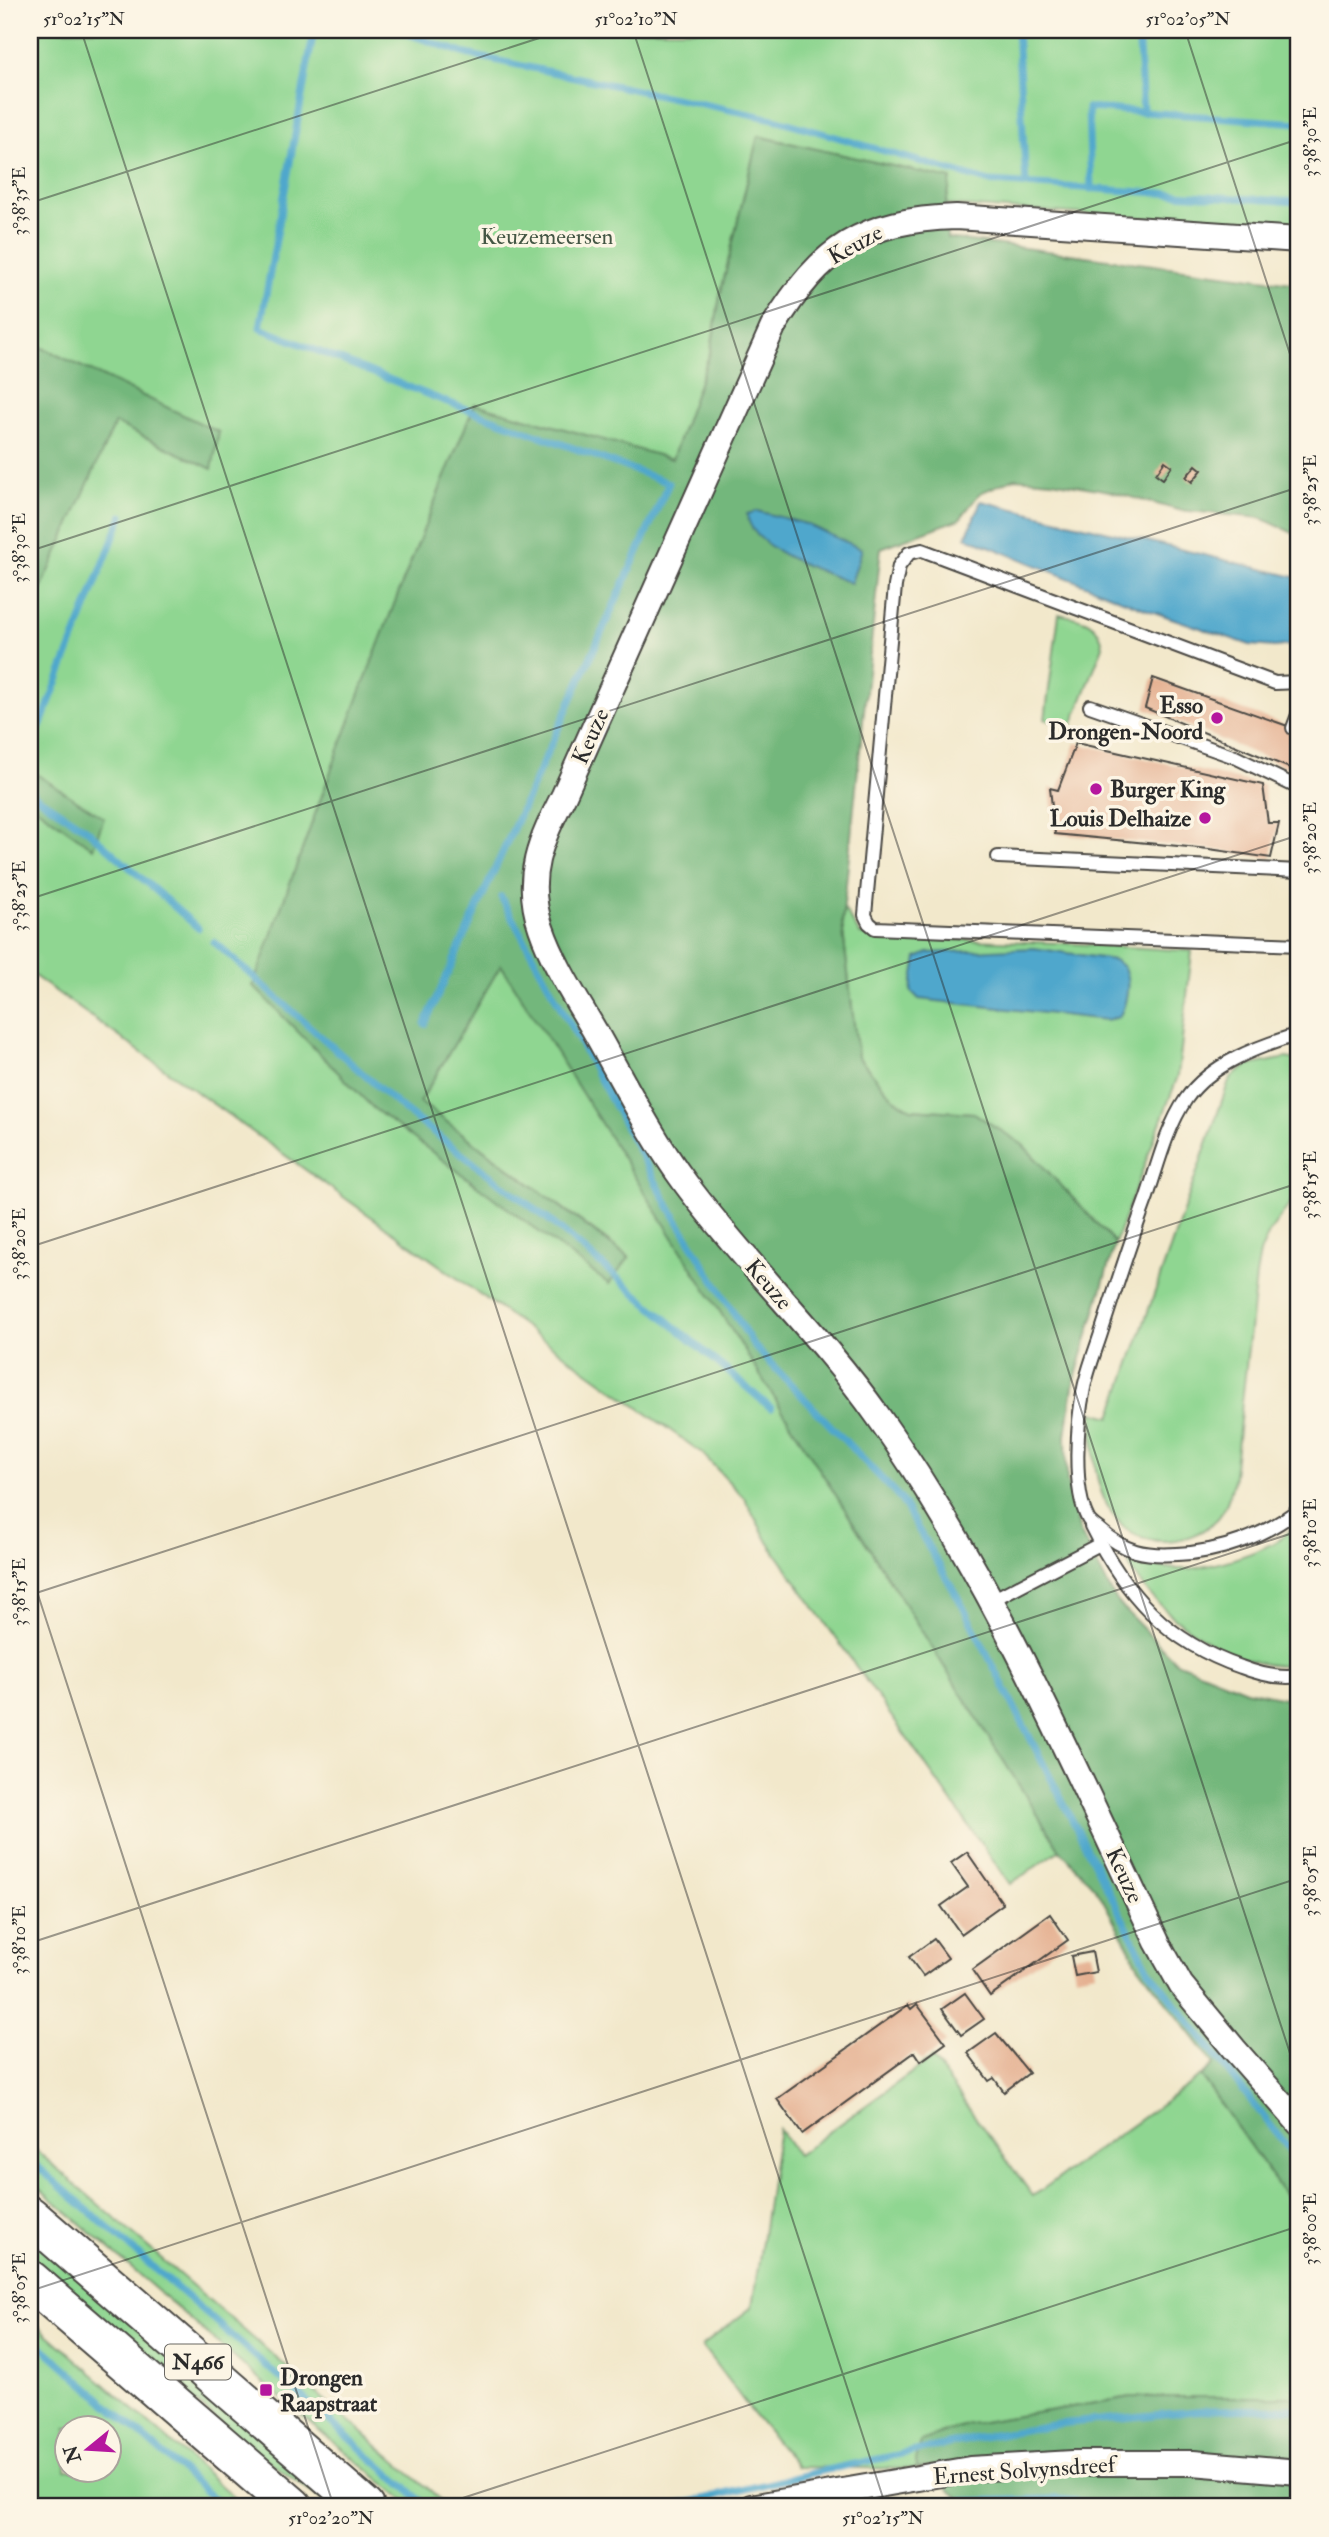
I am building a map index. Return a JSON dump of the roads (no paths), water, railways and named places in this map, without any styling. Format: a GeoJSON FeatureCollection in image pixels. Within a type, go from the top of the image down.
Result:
{"type":"FeatureCollection","features":[{"type":"Feature","properties":{"kind":"highway","name":"N466"},"geometry":{"type":"LineString","coordinates":[[30,2216],[365,2507]]}},
{"type":"Feature","properties":{"kind":"highway","name":"N466"},"geometry":{"type":"LineString","coordinates":[[30,2280],[293,2507]]}},
{"type":"Feature","properties":{"kind":"street","name":"Keuze"},"geometry":{"type":"LineString","coordinates":[[1299,240],[956,217],[918,218],[884,226],[855,239],[821,262],[795,291],[773,327],[564,795],[542,838],[533,873],[534,905],[553,956],[657,1140],[693,1194],[834,1357],[907,1458],[992,1601],[1157,1942],[1181,1985],[1299,2123]]}},
{"type":"Feature","properties":{"kind":"street","name":"Ernest Solvynsdreef"},"geometry":{"type":"LineString","coordinates":[[751,2507],[970,2469],[1073,2463],[1193,2463],[1299,2472]]}},
{"type":"Feature","properties":{"kind":"lane"},"geometry":{"type":"LineString","coordinates":[[1299,682],[1275,683],[922,550],[909,553],[899,566],[895,586],[865,915],[875,928],[1299,945]]}},
{"type":"Feature","properties":{"kind":"lane"},"geometry":{"type":"LineString","coordinates":[[1090,706],[1278,770],[1299,788]]}},
{"type":"Feature","properties":{"kind":"lane"},"geometry":{"type":"LineString","coordinates":[[1293,728],[1299,712]]}},
{"type":"Feature","properties":{"kind":"lane"},"geometry":{"type":"LineString","coordinates":[[998,857],[1299,871]]}},
{"type":"Feature","properties":{"kind":"lane"},"geometry":{"type":"LineString","coordinates":[[1299,1034],[1246,1053],[1210,1074],[1187,1097],[1173,1122],[1127,1252],[1084,1387],[1077,1437],[1079,1485],[1088,1520],[1128,1589],[1170,1630],[1197,1650],[1254,1672],[1287,1678],[1299,1676]]}},
{"type":"Feature","properties":{"kind":"lane"},"geometry":{"type":"LineString","coordinates":[[1088,1520],[1111,1540],[1134,1552],[1182,1554],[1228,1545],[1266,1532],[1299,1509]]}},
{"type":"Feature","properties":{"kind":"lane"},"geometry":{"type":"LineString","coordinates":[[992,1601],[1100,1544]]}},
{"type":"Feature","properties":{"kind":"water"},"geometry":{"type":"Polygon","coordinates":[[[981,501],[1299,578],[1299,644],[1275,647],[1250,645],[1145,609],[966,537],[981,501]]]}},
{"type":"Feature","properties":{"kind":"water"},"geometry":{"type":"Polygon","coordinates":[[[757,511],[806,524],[862,549],[851,583],[789,558],[774,548],[751,527],[747,514],[757,511]]]}},
{"type":"Feature","properties":{"kind":"water"},"geometry":{"type":"Polygon","coordinates":[[[1034,948],[1114,960],[1120,964],[1126,972],[1128,985],[1126,1000],[1119,1017],[1106,1020],[919,999],[911,991],[917,958],[928,953],[1034,948]]]}},
{"type":"Feature","properties":{"kind":"waterway"},"geometry":{"type":"LineString","coordinates":[[314,30],[260,328],[439,399],[669,483],[425,1024]]}},
{"type":"Feature","properties":{"kind":"waterway"},"geometry":{"type":"LineString","coordinates":[[396,30],[466,54],[778,120],[990,182],[1299,202]]}},
{"type":"Feature","properties":{"kind":"waterway"},"geometry":{"type":"LineString","coordinates":[[1017,30],[1026,185]]}},
{"type":"Feature","properties":{"kind":"waterway"},"geometry":{"type":"LineString","coordinates":[[1138,30],[1143,112]]}},
{"type":"Feature","properties":{"kind":"waterway"},"geometry":{"type":"LineString","coordinates":[[1091,189],[1088,108],[1299,123]]}},
{"type":"Feature","properties":{"kind":"waterway"},"geometry":{"type":"LineString","coordinates":[[30,752],[122,516]]}},
{"type":"Feature","properties":{"kind":"waterway"},"geometry":{"type":"LineString","coordinates":[[30,788],[34,795],[86,829],[198,928]]}},
{"type":"Feature","properties":{"kind":"waterway"},"geometry":{"type":"LineString","coordinates":[[501,897],[671,1210],[754,1346],[900,1498],[960,1601],[1149,1970],[1299,2162]]}},
{"type":"Feature","properties":{"kind":"waterway"},"geometry":{"type":"LineString","coordinates":[[214,942],[404,1110],[549,1220],[771,1408]]}},
{"type":"Feature","properties":{"kind":"waterway"},"geometry":{"type":"LineString","coordinates":[[30,2160],[420,2500]]}},
{"type":"Feature","properties":{"kind":"waterway"},"geometry":{"type":"LineString","coordinates":[[30,2336],[223,2507]]}},
{"type":"Feature","properties":{"kind":"waterway"},"geometry":{"type":"LineString","coordinates":[[669,2507],[826,2470],[1058,2424],[1206,2410],[1299,2409]]}},
{"type":"Feature","properties":{"kind":"waterway"},"geometry":{"type":"LineString","coordinates":[[898,2502],[1057,2499],[1136,2507]]}},
{"type":"Feature","properties":{"kind":"place","name":"Esso Drongen-Noord"},"geometry":{"type":"Point","coordinates":[1217,718]}},
{"type":"Feature","properties":{"kind":"place","name":"Burger King"},"geometry":{"type":"Point","coordinates":[1096,789]}},
{"type":"Feature","properties":{"kind":"place","name":"Louis Delhaize"},"geometry":{"type":"Point","coordinates":[1205,818]}},
{"type":"Feature","properties":{"kind":"place","name":"Drongen Raapstraat"},"geometry":{"type":"Point","coordinates":[266,2390]}},
{"type":"Feature","properties":{"kind":"park label","name":"Keuzemeersen"},"geometry":{"type":"Point","coordinates":[547,236]}}]}
